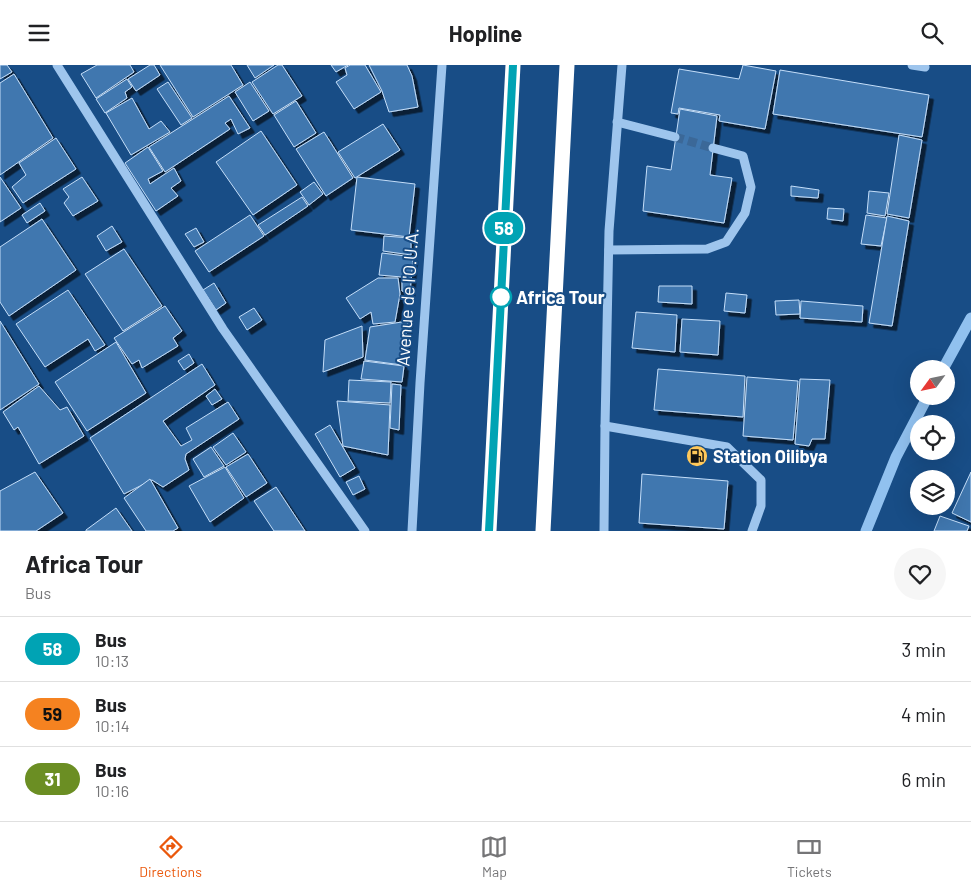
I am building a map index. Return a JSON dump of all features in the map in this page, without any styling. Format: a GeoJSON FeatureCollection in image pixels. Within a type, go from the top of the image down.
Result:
{"type":"FeatureCollection","features":[{"type":"Feature","properties":{"kind":"highway"},"geometry":{"type":"LineString","coordinates":[[489,531],[513,65]]}},
{"type":"Feature","properties":{"kind":"highway"},"geometry":{"type":"LineString","coordinates":[[542,531],[567,65]]}},
{"type":"Feature","properties":{"kind":"street"},"geometry":{"type":"LineString","coordinates":[[57,65],[224,329],[365,531]]}},
{"type":"Feature","properties":{"kind":"street","name":"Avenue de l'O.U.A."},"geometry":{"type":"LineString","coordinates":[[412,531],[420,383],[442,65]]}},
{"type":"Feature","properties":{"kind":"street"},"geometry":{"type":"LineString","coordinates":[[604,531],[609,250],[622,65]]}},
{"type":"Feature","properties":{"kind":"street"},"geometry":{"type":"LineString","coordinates":[[912,65],[925,67]]}},
{"type":"Feature","properties":{"kind":"street"},"geometry":{"type":"LineString","coordinates":[[618,122],[675,137]]}},
{"type":"Feature","properties":{"kind":"street"},"geometry":{"type":"LineString","coordinates":[[609,250],[707,249],[726,242],[745,213],[751,187],[743,156],[713,148]]}},
{"type":"Feature","properties":{"kind":"street"},"geometry":{"type":"LineString","coordinates":[[605,426],[727,447],[760,481],[760,506],[752,531]]}},
{"type":"Feature","properties":{"kind":"building"},"geometry":{"type":"Polygon","coordinates":[[[0,65],[7,65],[12,72],[0,79],[0,65]]]}},
{"type":"Feature","properties":{"kind":"building"},"geometry":{"type":"Polygon","coordinates":[[[97,65],[130,65],[134,72],[96,98],[81,74],[97,65]]]}},
{"type":"Feature","properties":{"kind":"building"},"geometry":{"type":"Polygon","coordinates":[[[150,65],[154,65],[160,75],[136,91],[128,79],[150,65]]]}},
{"type":"Feature","properties":{"kind":"building"},"geometry":{"type":"Polygon","coordinates":[[[160,65],[231,65],[243,85],[193,117],[160,65]]]}},
{"type":"Feature","properties":{"kind":"building"},"geometry":{"type":"Polygon","coordinates":[[[247,65],[274,65],[255,78],[247,65]]]}},
{"type":"Feature","properties":{"kind":"building"},"geometry":{"type":"Polygon","coordinates":[[[278,65],[282,65],[302,96],[273,114],[252,82],[278,65]]]}},
{"type":"Feature","properties":{"kind":"building"},"geometry":{"type":"Polygon","coordinates":[[[331,65],[348,65],[336,72],[331,65]]]}},
{"type":"Feature","properties":{"kind":"building"},"geometry":{"type":"Polygon","coordinates":[[[350,65],[365,65],[381,92],[354,109],[336,82],[347,75],[345,68],[350,65]]]}},
{"type":"Feature","properties":{"kind":"building"},"geometry":{"type":"Polygon","coordinates":[[[369,65],[407,65],[412,76],[418,107],[389,112],[382,91],[369,65]]]}},
{"type":"Feature","properties":{"kind":"building"},"geometry":{"type":"Polygon","coordinates":[[[743,65],[776,71],[765,129],[719,121],[720,115],[679,108],[678,114],[671,113],[679,69],[739,79],[743,65]]]}},
{"type":"Feature","properties":{"kind":"building"},"geometry":{"type":"Polygon","coordinates":[[[780,70],[929,95],[922,137],[773,114],[780,70]]]}},
{"type":"Feature","properties":{"kind":"building"},"geometry":{"type":"Polygon","coordinates":[[[14,74],[53,138],[0,175],[0,83],[14,74]]]}},
{"type":"Feature","properties":{"kind":"building"},"geometry":{"type":"Polygon","coordinates":[[[127,79],[132,87],[125,92],[127,98],[105,113],[96,99],[127,79]]]}},
{"type":"Feature","properties":{"kind":"building"},"geometry":{"type":"Polygon","coordinates":[[[168,82],[192,118],[181,125],[157,89],[168,82]]]}},
{"type":"Feature","properties":{"kind":"building"},"geometry":{"type":"Polygon","coordinates":[[[250,82],[269,111],[253,121],[235,92],[250,82]]]}},
{"type":"Feature","properties":{"kind":"building"},"geometry":{"type":"Polygon","coordinates":[[[229,96],[250,128],[238,134],[231,119],[225,123],[230,129],[165,172],[149,147],[229,96]]]}},
{"type":"Feature","properties":{"kind":"building"},"geometry":{"type":"Polygon","coordinates":[[[132,98],[149,129],[161,121],[170,132],[131,155],[106,113],[132,98]]]}},
{"type":"Feature","properties":{"kind":"building"},"geometry":{"type":"Polygon","coordinates":[[[296,101],[316,133],[294,147],[274,115],[296,101]]]}},
{"type":"Feature","properties":{"kind":"building"},"geometry":{"type":"Polygon","coordinates":[[[680,109],[717,116],[710,175],[732,178],[724,223],[643,211],[647,166],[671,170],[680,109]]]}},
{"type":"Feature","properties":{"kind":"building"},"geometry":{"type":"Polygon","coordinates":[[[383,124],[400,150],[355,178],[338,152],[383,124]]]}},
{"type":"Feature","properties":{"kind":"building"},"geometry":{"type":"Polygon","coordinates":[[[261,131],[297,185],[253,215],[216,162],[261,131]]]}},
{"type":"Feature","properties":{"kind":"building"},"geometry":{"type":"Polygon","coordinates":[[[324,132],[353,178],[326,196],[296,149],[324,132]]]}},
{"type":"Feature","properties":{"kind":"building"},"geometry":{"type":"Polygon","coordinates":[[[899,135],[922,140],[909,218],[887,214],[899,135]]]}},
{"type":"Feature","properties":{"kind":"building"},"geometry":{"type":"Polygon","coordinates":[[[56,138],[76,169],[23,203],[12,187],[26,175],[19,163],[56,138]]]}},
{"type":"Feature","properties":{"kind":"building"},"geometry":{"type":"Polygon","coordinates":[[[148,147],[163,171],[148,179],[150,184],[174,168],[181,181],[171,188],[178,196],[156,211],[125,163],[148,147]]]}},
{"type":"Feature","properties":{"kind":"building"},"geometry":{"type":"Polygon","coordinates":[[[0,177],[21,208],[0,222],[0,177]]]}},
{"type":"Feature","properties":{"kind":"building"},"geometry":{"type":"Polygon","coordinates":[[[82,177],[98,201],[73,216],[64,203],[69,197],[63,189],[82,177]]]}},
{"type":"Feature","properties":{"kind":"building"},"geometry":{"type":"Polygon","coordinates":[[[357,177],[415,184],[409,237],[351,230],[357,177]]]}},
{"type":"Feature","properties":{"kind":"building"},"geometry":{"type":"Polygon","coordinates":[[[314,182],[323,194],[309,205],[300,192],[314,182]]]}},
{"type":"Feature","properties":{"kind":"building"},"geometry":{"type":"Polygon","coordinates":[[[791,186],[819,190],[818,198],[791,196],[791,186]]]}},
{"type":"Feature","properties":{"kind":"building"},"geometry":{"type":"Polygon","coordinates":[[[869,191],[889,193],[885,216],[867,213],[869,191]]]}},
{"type":"Feature","properties":{"kind":"building"},"geometry":{"type":"Polygon","coordinates":[[[302,197],[308,206],[265,235],[258,225],[302,197]]]}},
{"type":"Feature","properties":{"kind":"building"},"geometry":{"type":"Polygon","coordinates":[[[40,203],[45,211],[27,223],[22,215],[40,203]]]}},
{"type":"Feature","properties":{"kind":"building"},"geometry":{"type":"Polygon","coordinates":[[[828,208],[844,209],[843,221],[827,219],[828,208]]]}},
{"type":"Feature","properties":{"kind":"building"},"geometry":{"type":"Polygon","coordinates":[[[250,215],[264,236],[209,272],[195,251],[250,215]]]}},
{"type":"Feature","properties":{"kind":"building"},"geometry":{"type":"Polygon","coordinates":[[[866,215],[887,218],[881,246],[861,244],[866,215]]]}},
{"type":"Feature","properties":{"kind":"building"},"geometry":{"type":"Polygon","coordinates":[[[887,216],[909,221],[892,326],[869,323],[887,216]]]}},
{"type":"Feature","properties":{"kind":"building"},"geometry":{"type":"Polygon","coordinates":[[[42,219],[76,270],[9,316],[0,302],[0,247],[42,219]]]}},
{"type":"Feature","properties":{"kind":"building"},"geometry":{"type":"Polygon","coordinates":[[[112,226],[122,242],[106,251],[97,236],[112,226]]]}},
{"type":"Feature","properties":{"kind":"building"},"geometry":{"type":"Polygon","coordinates":[[[196,228],[204,242],[194,247],[185,234],[196,228]]]}},
{"type":"Feature","properties":{"kind":"building"},"geometry":{"type":"Polygon","coordinates":[[[384,236],[411,238],[411,255],[383,251],[384,236]]]}},
{"type":"Feature","properties":{"kind":"building"},"geometry":{"type":"Polygon","coordinates":[[[124,249],[162,306],[123,331],[85,274],[124,249]]]}},
{"type":"Feature","properties":{"kind":"building"},"geometry":{"type":"Polygon","coordinates":[[[382,253],[413,257],[410,293],[402,291],[402,277],[379,275],[382,253]]]}},
{"type":"Feature","properties":{"kind":"building"},"geometry":{"type":"Polygon","coordinates":[[[378,278],[398,278],[400,294],[395,322],[373,324],[371,312],[360,319],[346,298],[378,278]]]}},
{"type":"Feature","properties":{"kind":"building"},"geometry":{"type":"Polygon","coordinates":[[[214,283],[226,303],[216,310],[203,290],[214,283]]]}},
{"type":"Feature","properties":{"kind":"building"},"geometry":{"type":"Polygon","coordinates":[[[659,286],[692,286],[692,304],[658,302],[659,286]]]}},
{"type":"Feature","properties":{"kind":"building"},"geometry":{"type":"Polygon","coordinates":[[[68,290],[105,345],[95,351],[88,339],[45,367],[16,324],[68,290]]]}},
{"type":"Feature","properties":{"kind":"building"},"geometry":{"type":"Polygon","coordinates":[[[726,293],[747,295],[745,313],[724,311],[726,293]]]}},
{"type":"Feature","properties":{"kind":"building"},"geometry":{"type":"Polygon","coordinates":[[[799,300],[800,314],[776,315],[775,301],[799,300]]]}},
{"type":"Feature","properties":{"kind":"building"},"geometry":{"type":"Polygon","coordinates":[[[801,301],[863,306],[862,322],[800,318],[801,301]]]}},
{"type":"Feature","properties":{"kind":"building"},"geometry":{"type":"Polygon","coordinates":[[[165,306],[182,331],[173,338],[178,346],[142,368],[139,360],[132,364],[114,338],[165,306]]]}},
{"type":"Feature","properties":{"kind":"building"},"geometry":{"type":"Polygon","coordinates":[[[254,308],[262,320],[247,330],[239,317],[254,308]]]}},
{"type":"Feature","properties":{"kind":"building"},"geometry":{"type":"Polygon","coordinates":[[[636,312],[677,315],[675,352],[632,348],[636,312]]]}},
{"type":"Feature","properties":{"kind":"building"},"geometry":{"type":"Polygon","coordinates":[[[682,319],[720,321],[718,355],[680,352],[682,319]]]}},
{"type":"Feature","properties":{"kind":"building"},"geometry":{"type":"Polygon","coordinates":[[[0,321],[39,384],[0,410],[0,321]]]}},
{"type":"Feature","properties":{"kind":"building"},"geometry":{"type":"Polygon","coordinates":[[[408,321],[402,365],[365,360],[370,327],[408,321]]]}},
{"type":"Feature","properties":{"kind":"building"},"geometry":{"type":"Polygon","coordinates":[[[362,326],[363,357],[323,372],[325,340],[362,326]]]}},
{"type":"Feature","properties":{"kind":"building"},"geometry":{"type":"Polygon","coordinates":[[[116,342],[146,393],[87,431],[55,382],[116,342]]]}},
{"type":"Feature","properties":{"kind":"building"},"geometry":{"type":"Polygon","coordinates":[[[189,354],[194,363],[184,370],[178,361],[189,354]]]}},
{"type":"Feature","properties":{"kind":"building"},"geometry":{"type":"Polygon","coordinates":[[[364,361],[404,366],[402,382],[361,379],[364,361]]]}},
{"type":"Feature","properties":{"kind":"building"},"geometry":{"type":"Polygon","coordinates":[[[202,364],[215,385],[163,421],[181,446],[192,440],[186,428],[228,402],[239,419],[186,454],[185,459],[189,470],[163,487],[152,480],[124,494],[90,438],[202,364]]]}},
{"type":"Feature","properties":{"kind":"building"},"geometry":{"type":"Polygon","coordinates":[[[658,369],[745,376],[743,417],[654,410],[658,369]]]}},
{"type":"Feature","properties":{"kind":"building"},"geometry":{"type":"Polygon","coordinates":[[[747,377],[798,381],[793,440],[743,436],[747,377]]]}},
{"type":"Feature","properties":{"kind":"building"},"geometry":{"type":"Polygon","coordinates":[[[800,379],[830,380],[825,439],[812,439],[809,446],[795,444],[800,379]]]}},
{"type":"Feature","properties":{"kind":"building"},"geometry":{"type":"Polygon","coordinates":[[[349,380],[391,382],[390,403],[348,401],[349,380]]]}},
{"type":"Feature","properties":{"kind":"building"},"geometry":{"type":"Polygon","coordinates":[[[392,384],[401,385],[399,430],[390,428],[392,384]]]}},
{"type":"Feature","properties":{"kind":"building"},"geometry":{"type":"Polygon","coordinates":[[[39,386],[60,410],[67,407],[84,436],[39,464],[18,427],[14,430],[3,412],[39,386]]]}},
{"type":"Feature","properties":{"kind":"building"},"geometry":{"type":"Polygon","coordinates":[[[215,389],[222,399],[212,405],[206,396],[215,389]]]}},
{"type":"Feature","properties":{"kind":"building"},"geometry":{"type":"Polygon","coordinates":[[[337,401],[390,405],[388,455],[343,446],[337,401]]]}},
{"type":"Feature","properties":{"kind":"building"},"geometry":{"type":"Polygon","coordinates":[[[330,425],[355,468],[340,477],[315,434],[330,425]]]}},
{"type":"Feature","properties":{"kind":"building"},"geometry":{"type":"Polygon","coordinates":[[[233,433],[246,452],[226,465],[213,447],[233,433]]]}},
{"type":"Feature","properties":{"kind":"building"},"geometry":{"type":"Polygon","coordinates":[[[211,447],[224,466],[204,477],[193,459],[211,447]]]}},
{"type":"Feature","properties":{"kind":"building"},"geometry":{"type":"Polygon","coordinates":[[[248,454],[267,483],[246,497],[226,467],[248,454]]]}},
{"type":"Feature","properties":{"kind":"building"},"geometry":{"type":"Polygon","coordinates":[[[225,467],[244,498],[210,522],[189,486],[225,467]]]}},
{"type":"Feature","properties":{"kind":"building"},"geometry":{"type":"Polygon","coordinates":[[[35,472],[63,513],[36,531],[0,531],[0,491],[35,472]]]}},
{"type":"Feature","properties":{"kind":"building"},"geometry":{"type":"Polygon","coordinates":[[[971,472],[971,522],[955,514],[955,507],[971,472]]]}},
{"type":"Feature","properties":{"kind":"building"},"geometry":{"type":"Polygon","coordinates":[[[642,474],[728,481],[724,529],[639,523],[642,474]]]}},
{"type":"Feature","properties":{"kind":"building"},"geometry":{"type":"Polygon","coordinates":[[[359,476],[365,489],[353,495],[346,482],[359,476]]]}},
{"type":"Feature","properties":{"kind":"building"},"geometry":{"type":"Polygon","coordinates":[[[150,479],[178,528],[173,531],[146,531],[124,498],[150,479]]]}},
{"type":"Feature","properties":{"kind":"building"},"geometry":{"type":"Polygon","coordinates":[[[276,487],[305,531],[274,531],[254,501],[276,487]]]}},
{"type":"Feature","properties":{"kind":"building"},"geometry":{"type":"Polygon","coordinates":[[[116,508],[132,531],[86,531],[86,530],[116,508]]]}},
{"type":"Feature","properties":{"kind":"building"},"geometry":{"type":"Polygon","coordinates":[[[940,516],[969,526],[967,531],[934,531],[940,516]]]}},
{"type":"Feature","properties":{"kind":"waterway"},"geometry":{"type":"LineString","coordinates":[[948,360],[971,318]]}},
{"type":"Feature","properties":{"kind":"waterway"},"geometry":{"type":"LineString","coordinates":[[866,531],[896,457],[923,405]]}},
{"type":"Feature","properties":{"kind":"tunnel"},"geometry":{"type":"LineString","coordinates":[[675,137],[713,148]]}},
{"type":"Feature","properties":{"kind":"bus line","name":"58"},"geometry":{"type":"LineString","coordinates":[[489,531],[513,65]]}},
{"type":"Feature","properties":{"kind":"place","name":"Africa Tour"},"geometry":{"type":"Point","coordinates":[501,297]}},
{"type":"Feature","properties":{"kind":"place","name":"Station Oilibya"},"geometry":{"type":"Point","coordinates":[697,456]}}]}
